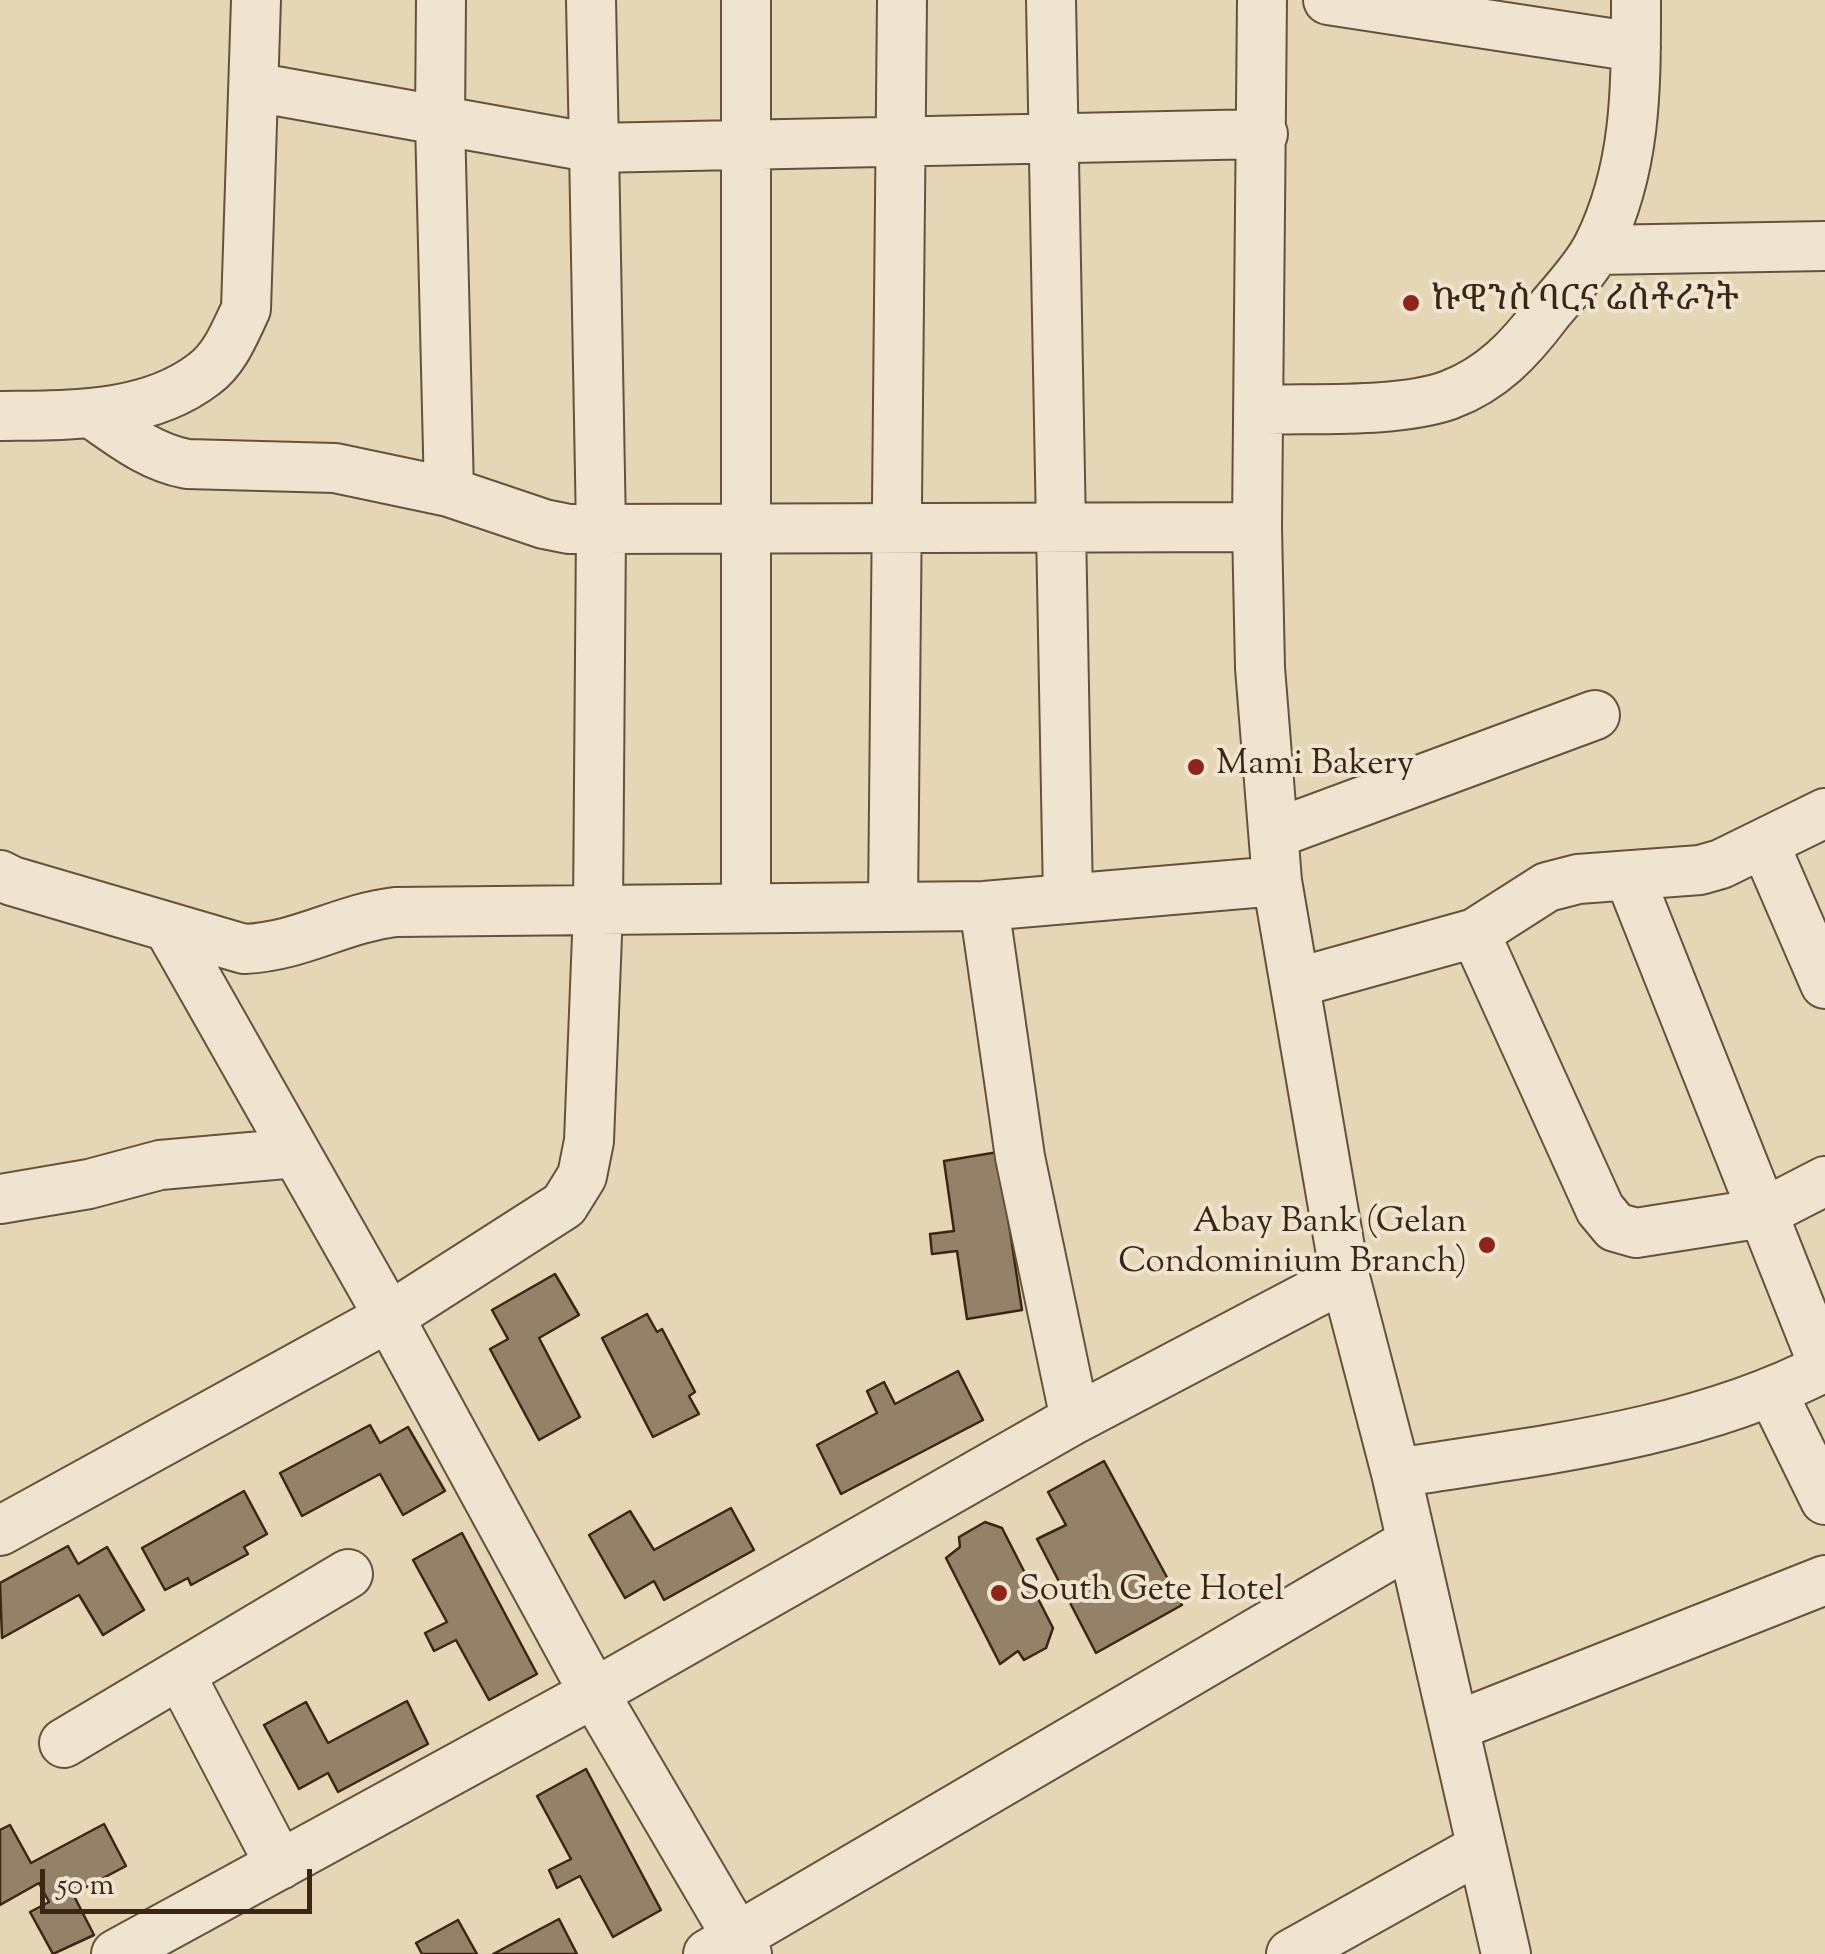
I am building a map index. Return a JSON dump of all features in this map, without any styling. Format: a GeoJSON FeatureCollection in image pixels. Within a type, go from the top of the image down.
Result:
{"type":"FeatureCollection","features":[{"type":"Feature","properties":{"kind":"street"},"geometry":{"type":"LineString","coordinates":[[0,416],[94,415],[162,396],[205,374],[229,345],[246,309],[256,0]]}},
{"type":"Feature","properties":{"kind":"street"},"geometry":{"type":"LineString","coordinates":[[441,0],[449,492]]}},
{"type":"Feature","properties":{"kind":"street"},"geometry":{"type":"LineString","coordinates":[[0,1531],[389,1317],[564,1205],[582,1176],[590,1141],[598,910],[600,528],[592,0]]}},
{"type":"Feature","properties":{"kind":"street"},"geometry":{"type":"LineString","coordinates":[[746,0],[746,908]]}},
{"type":"Feature","properties":{"kind":"street"},"geometry":{"type":"LineString","coordinates":[[894,906],[902,0]]}},
{"type":"Feature","properties":{"kind":"street"},"geometry":{"type":"LineString","coordinates":[[1051,0],[1068,898]]}},
{"type":"Feature","properties":{"kind":"street"},"geometry":{"type":"LineString","coordinates":[[1262,0],[1257,527],[1260,668],[1277,881],[1346,1277],[1456,1726],[1506,1954]]}},
{"type":"Feature","properties":{"kind":"street"},"geometry":{"type":"LineString","coordinates":[[1328,0],[1636,46]]}},
{"type":"Feature","properties":{"kind":"street"},"geometry":{"type":"LineString","coordinates":[[1259,410],[1406,404],[1447,395],[1482,379],[1517,352],[1596,250],[1619,195],[1630,152],[1636,0]]}},
{"type":"Feature","properties":{"kind":"street"},"geometry":{"type":"LineString","coordinates":[[254,87],[594,148],[1263,134]]}},
{"type":"Feature","properties":{"kind":"street"},"geometry":{"type":"LineString","coordinates":[[1596,250],[1825,246]]}},
{"type":"Feature","properties":{"kind":"street"},"geometry":{"type":"LineString","coordinates":[[94,415],[165,460],[335,468],[449,492],[569,529],[1257,527]]}},
{"type":"Feature","properties":{"kind":"street"},"geometry":{"type":"LineString","coordinates":[[1274,834],[1594,715]]}},
{"type":"Feature","properties":{"kind":"street"},"geometry":{"type":"LineString","coordinates":[[1295,983],[1476,933],[1547,886],[1578,879],[1700,870],[1825,812]]}},
{"type":"Feature","properties":{"kind":"street"},"geometry":{"type":"LineString","coordinates":[[1764,843],[1825,984]]}},
{"type":"Feature","properties":{"kind":"street"},"geometry":{"type":"LineString","coordinates":[[0,875],[12,882],[244,949],[276,948],[364,916],[395,912],[984,906],[1277,881]]}},
{"type":"Feature","properties":{"kind":"street"},"geometry":{"type":"LineString","coordinates":[[1396,1473],[1621,1437],[1773,1394],[1825,1367],[1628,876]]}},
{"type":"Feature","properties":{"kind":"street"},"geometry":{"type":"LineString","coordinates":[[984,906],[1020,1156],[1075,1419]]}},
{"type":"Feature","properties":{"kind":"street"},"geometry":{"type":"LineString","coordinates":[[168,927],[389,1317],[731,1948],[1410,1543]]}},
{"type":"Feature","properties":{"kind":"street"},"geometry":{"type":"LineString","coordinates":[[1476,933],[1600,1208],[1615,1227],[1636,1234],[1763,1213],[1825,1182]]}},
{"type":"Feature","properties":{"kind":"street"},"geometry":{"type":"LineString","coordinates":[[0,1199],[89,1184],[160,1165],[296,1153]]}},
{"type":"Feature","properties":{"kind":"street"},"geometry":{"type":"LineString","coordinates":[[116,1954],[594,1692],[1075,1419],[1346,1277]]}},
{"type":"Feature","properties":{"kind":"street"},"geometry":{"type":"LineString","coordinates":[[1773,1394],[1825,1500]]}},
{"type":"Feature","properties":{"kind":"street"},"geometry":{"type":"LineString","coordinates":[[64,1742],[348,1574]]}},
{"type":"Feature","properties":{"kind":"street"},"geometry":{"type":"LineString","coordinates":[[1456,1726],[1825,1580]]}},
{"type":"Feature","properties":{"kind":"street"},"geometry":{"type":"LineString","coordinates":[[180,1674],[280,1864]]}},
{"type":"Feature","properties":{"kind":"street"},"geometry":{"type":"LineString","coordinates":[[1291,1954],[1481,1848]]}},
{"type":"Feature","properties":{"kind":"building"},"geometry":{"type":"Polygon","coordinates":[[[998,1152],[1022,1310],[967,1319],[957,1251],[932,1254],[930,1234],[954,1231],[944,1161],[998,1152]]]}},
{"type":"Feature","properties":{"kind":"building"},"geometry":{"type":"Polygon","coordinates":[[[555,1274],[579,1315],[539,1338],[580,1417],[539,1440],[490,1349],[508,1339],[492,1310],[555,1274]]]}},
{"type":"Feature","properties":{"kind":"building"},"geometry":{"type":"Polygon","coordinates":[[[647,1314],[657,1332],[662,1329],[695,1392],[689,1396],[699,1414],[653,1437],[602,1338],[647,1314]]]}},
{"type":"Feature","properties":{"kind":"building"},"geometry":{"type":"Polygon","coordinates":[[[958,1371],[983,1420],[841,1494],[817,1445],[877,1413],[867,1391],[884,1382],[895,1404],[958,1371]]]}},
{"type":"Feature","properties":{"kind":"building"},"geometry":{"type":"Polygon","coordinates":[[[370,1425],[380,1443],[408,1427],[445,1491],[403,1515],[380,1474],[302,1516],[280,1473],[370,1425]]]}},
{"type":"Feature","properties":{"kind":"building"},"geometry":{"type":"Polygon","coordinates":[[[1104,1461],[1182,1605],[1096,1653],[1037,1539],[1066,1525],[1048,1492],[1104,1461]]]}},
{"type":"Feature","properties":{"kind":"building"},"geometry":{"type":"Polygon","coordinates":[[[244,1491],[267,1534],[244,1547],[248,1554],[191,1585],[188,1578],[165,1590],[142,1548],[244,1491]]]}},
{"type":"Feature","properties":{"kind":"building"},"geometry":{"type":"Polygon","coordinates":[[[731,1508],[754,1550],[664,1600],[654,1581],[625,1598],[589,1535],[630,1511],[654,1550],[731,1508]]]}},
{"type":"Feature","properties":{"kind":"building","name":"South Gete Hotel"},"geometry":{"type":"Polygon","coordinates":[[[985,1522],[1002,1528],[1053,1628],[1046,1648],[1024,1660],[1018,1651],[1000,1664],[946,1558],[960,1547],[959,1537],[985,1522]]]}},
{"type":"Feature","properties":{"kind":"building"},"geometry":{"type":"Polygon","coordinates":[[[462,1533],[537,1674],[489,1700],[456,1640],[434,1651],[425,1633],[447,1622],[413,1560],[462,1533]]]}},
{"type":"Feature","properties":{"kind":"building"},"geometry":{"type":"Polygon","coordinates":[[[68,1546],[78,1564],[107,1547],[144,1610],[103,1635],[79,1595],[2,1638],[0,1583],[68,1546]]]}},
{"type":"Feature","properties":{"kind":"building"},"geometry":{"type":"Polygon","coordinates":[[[407,1701],[428,1744],[338,1792],[328,1773],[299,1789],[264,1725],[306,1702],[328,1743],[407,1701]]]}},
{"type":"Feature","properties":{"kind":"building"},"geometry":{"type":"Polygon","coordinates":[[[586,1769],[661,1910],[613,1937],[580,1876],[557,1888],[549,1870],[571,1859],[537,1796],[586,1769]]]}},
{"type":"Feature","properties":{"kind":"building"},"geometry":{"type":"Polygon","coordinates":[[[104,1824],[126,1866],[73,1894],[94,1935],[53,1954],[30,1912],[49,1902],[39,1883],[0,1905],[0,1830],[10,1825],[31,1863],[104,1824]]]}},
{"type":"Feature","properties":{"kind":"building"},"geometry":{"type":"Polygon","coordinates":[[[559,1919],[577,1954],[493,1954],[559,1919]]]}},
{"type":"Feature","properties":{"kind":"building"},"geometry":{"type":"Polygon","coordinates":[[[458,1920],[477,1954],[422,1954],[416,1943],[458,1920]]]}},
{"type":"Feature","properties":{"kind":"place","name":"ኩዊንስ ባርና ሬስቶራንት"},"geometry":{"type":"Point","coordinates":[1411,303]}},
{"type":"Feature","properties":{"kind":"place","name":"Mami Bakery"},"geometry":{"type":"Point","coordinates":[1196,767]}},
{"type":"Feature","properties":{"kind":"place","name":"Abay Bank (Gelan Condominium Branch)"},"geometry":{"type":"Point","coordinates":[1487,1245]}},
{"type":"Feature","properties":{"kind":"place","name":"South Gete Hotel"},"geometry":{"type":"Point","coordinates":[999,1593]}}]}
